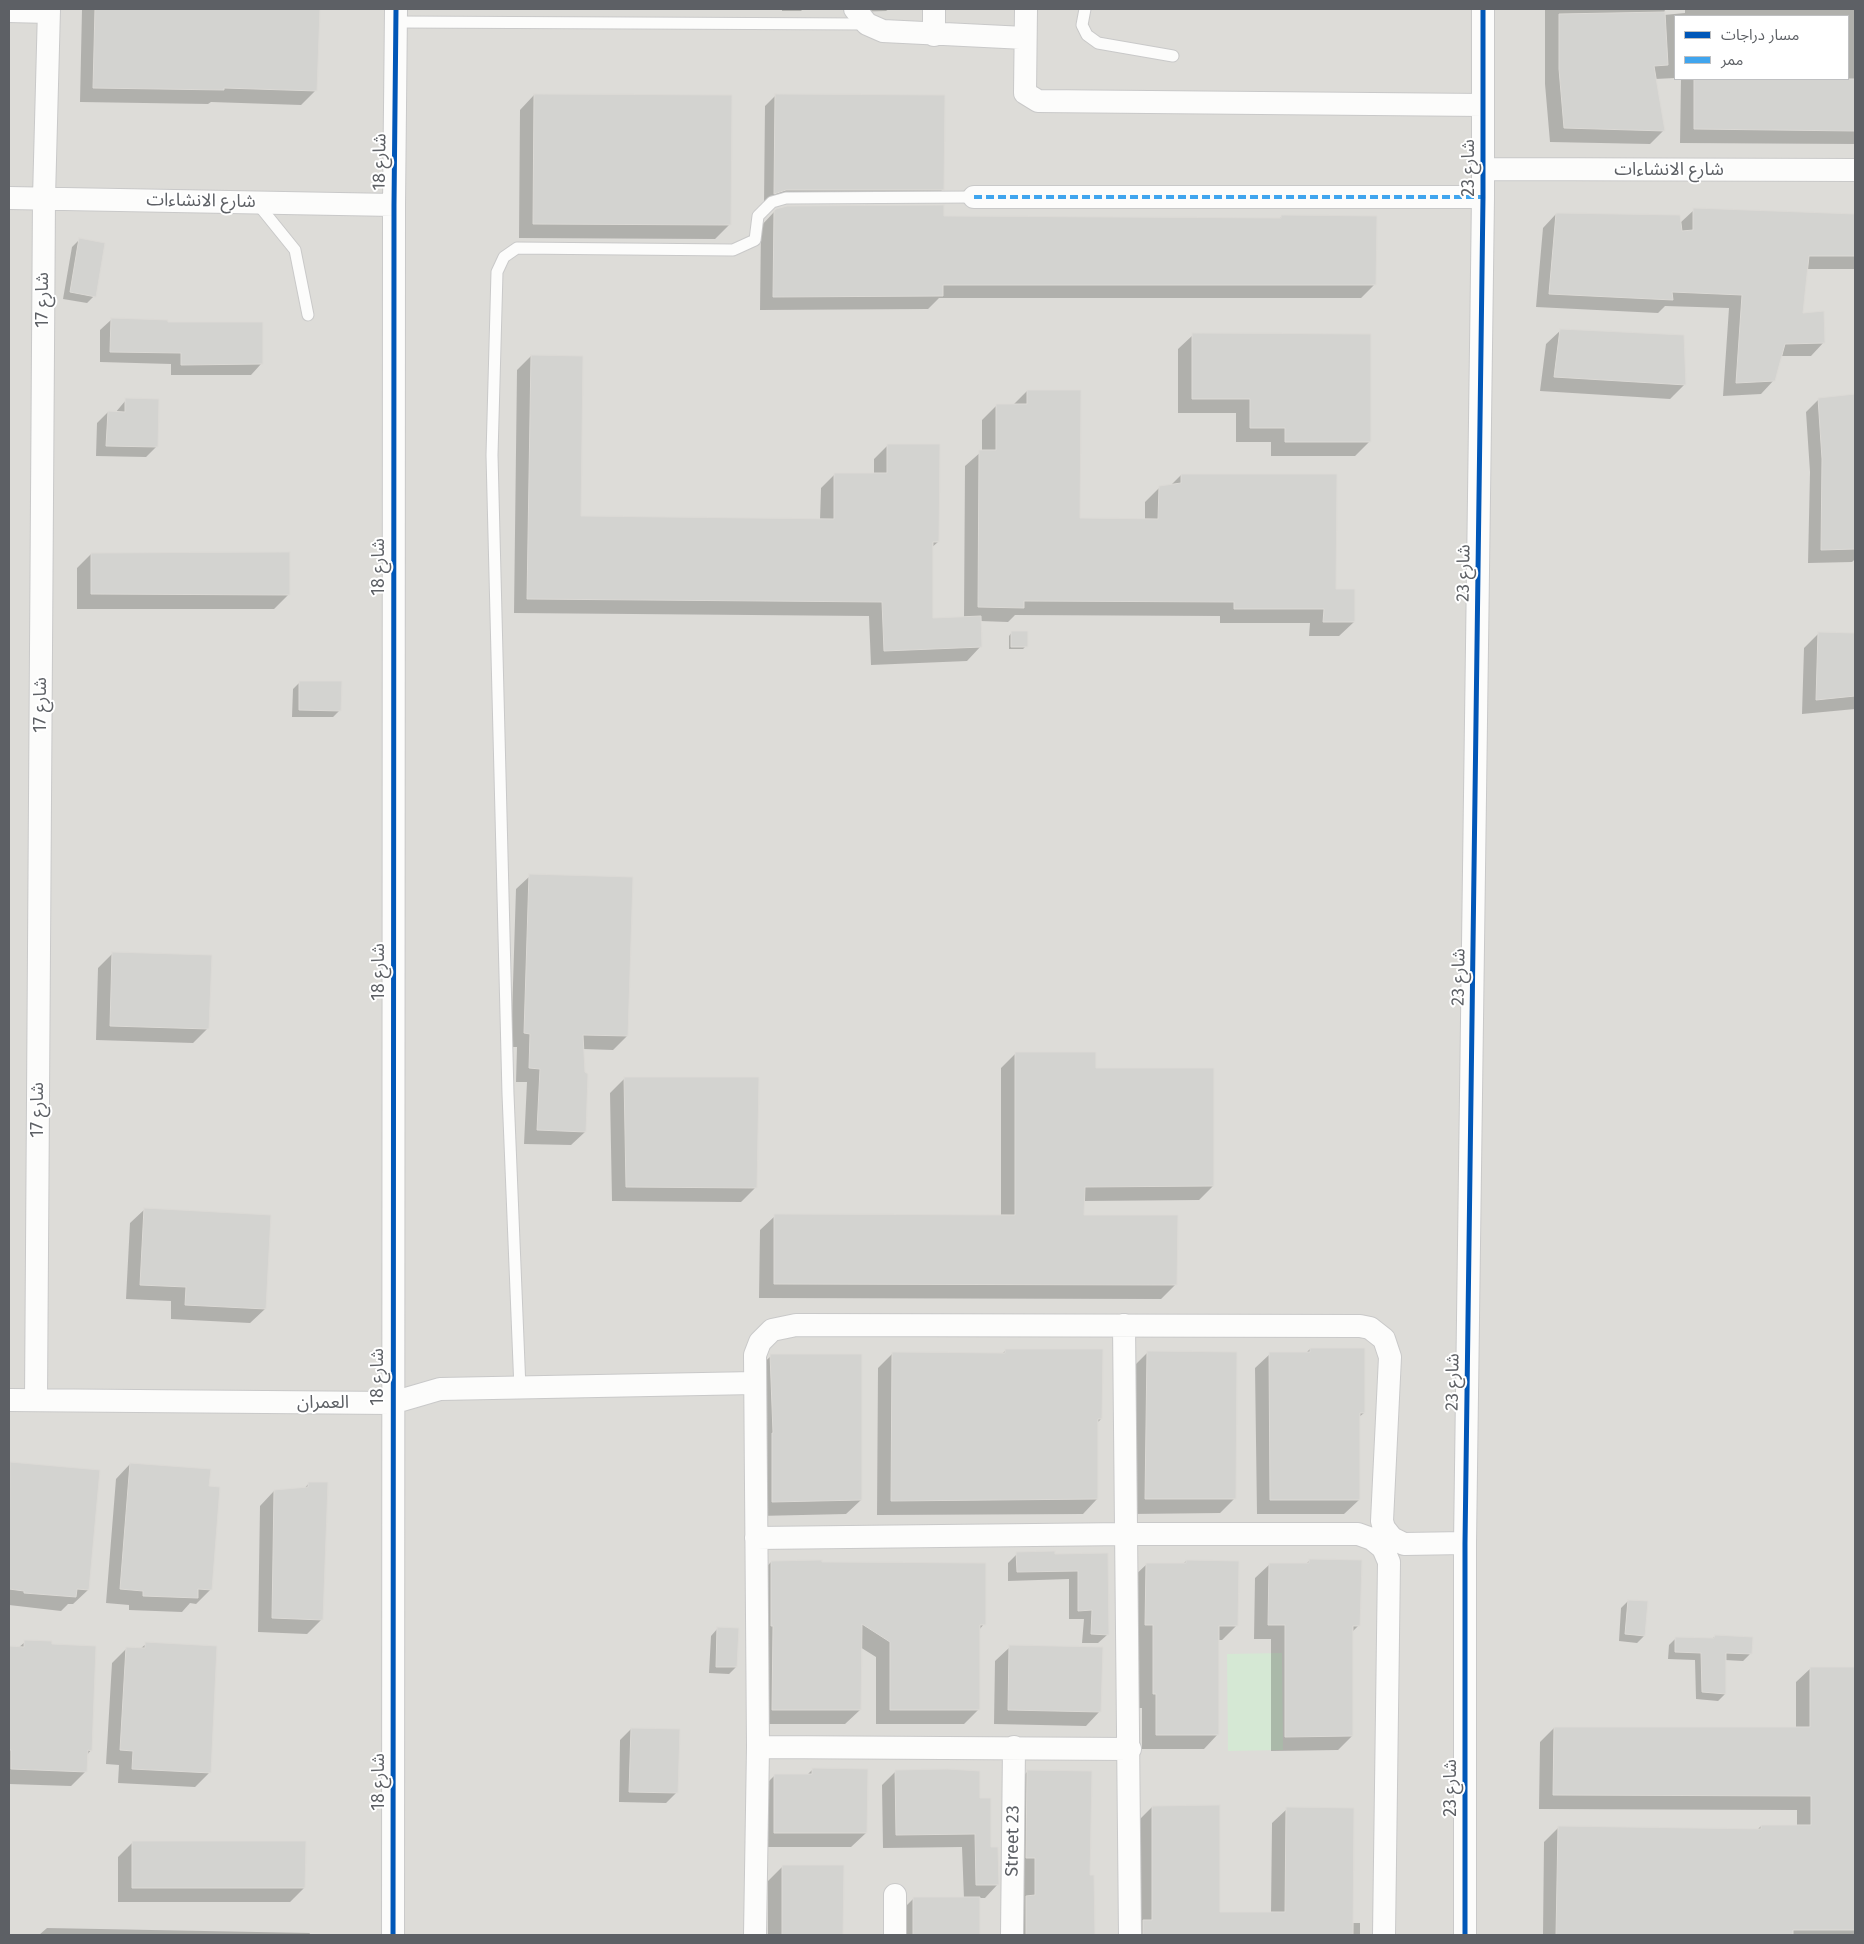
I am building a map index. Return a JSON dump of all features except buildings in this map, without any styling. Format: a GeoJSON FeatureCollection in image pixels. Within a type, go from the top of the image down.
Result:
{"type":"FeatureCollection","features":[{"type":"Feature","properties":{"kind":"street"},"geometry":{"type":"LineString","coordinates":[[934,9],[934,35]]}},
{"type":"Feature","properties":{"kind":"street"},"geometry":{"type":"LineString","coordinates":[[1026,9],[1025,93],[1038,101],[1483,105]]}},
{"type":"Feature","properties":{"kind":"street"},"geometry":{"type":"LineString","coordinates":[[9,11],[49,10]]}},
{"type":"Feature","properties":{"kind":"street","name":"شارع 17"},"geometry":{"type":"LineString","coordinates":[[36,1400],[44,198],[49,10]]}},
{"type":"Feature","properties":{"kind":"street","name":"شارع 23"},"geometry":{"type":"LineString","coordinates":[[1465,1935],[1465,1543],[1483,197],[1483,13]]}},
{"type":"Feature","properties":{"kind":"street","name":"شارع 18"},"geometry":{"type":"LineString","coordinates":[[393,1935],[392,1403],[396,15]]}},
{"type":"Feature","properties":{"kind":"street"},"geometry":{"type":"LineString","coordinates":[[861,17],[883,31],[1025,38]]}},
{"type":"Feature","properties":{"kind":"street","name":"شارع الانشاءات"},"geometry":{"type":"LineString","coordinates":[[1483,169],[1855,170]]}},
{"type":"Feature","properties":{"kind":"street"},"geometry":{"type":"LineString","coordinates":[[974,197],[1483,197]]}},
{"type":"Feature","properties":{"kind":"street","name":"شارع الانشاءات"},"geometry":{"type":"LineString","coordinates":[[9,198],[394,205]]}},
{"type":"Feature","properties":{"kind":"street"},"geometry":{"type":"LineString","coordinates":[[755,1935],[758,1747],[755,1356],[760,1342],[772,1330],[796,1325],[1360,1326],[1378,1333],[1389,1348],[1382,1521],[1384,1528],[1392,1538],[1404,1544],[1465,1543]]}},
{"type":"Feature","properties":{"kind":"street"},"geometry":{"type":"LineString","coordinates":[[1124,1325],[1130,1749],[1130,1935]]}},
{"type":"Feature","properties":{"kind":"street","name":"العمران"},"geometry":{"type":"LineString","coordinates":[[9,1400],[392,1403],[440,1389],[755,1383]]}},
{"type":"Feature","properties":{"kind":"street"},"geometry":{"type":"LineString","coordinates":[[756,1538],[1127,1534],[1358,1534],[1372,1538],[1383,1548],[1389,1562],[1384,1935]]}},
{"type":"Feature","properties":{"kind":"street"},"geometry":{"type":"LineString","coordinates":[[758,1747],[1130,1749]]}},
{"type":"Feature","properties":{"kind":"street","name":"Street 23"},"geometry":{"type":"LineString","coordinates":[[1012,1935],[1014,1747]]}},
{"type":"Feature","properties":{"kind":"street"},"geometry":{"type":"LineString","coordinates":[[895,1895],[895,1935]]}},
{"type":"Feature","properties":{"kind":"lane"},"geometry":{"type":"LineString","coordinates":[[1085,9],[1082,25],[1087,35],[1098,43],[1174,56]]}},
{"type":"Feature","properties":{"kind":"lane"},"geometry":{"type":"LineString","coordinates":[[396,15],[861,17]]}},
{"type":"Feature","properties":{"kind":"lane"},"geometry":{"type":"LineString","coordinates":[[520,1388],[508,1094],[492,455],[497,272],[504,257],[517,248],[733,250],[755,240],[758,216],[772,202],[786,198],[974,197]]}},
{"type":"Feature","properties":{"kind":"lane"},"geometry":{"type":"LineString","coordinates":[[256,202],[295,250],[308,315]]}},
{"type":"Feature","properties":{"kind":"shaded area"},"geometry":{"type":"Polygon","coordinates":[[[9,9],[1855,9],[1855,1935],[9,1935],[9,9]]]}},
{"type":"Feature","properties":{"kind":"green space"},"geometry":{"type":"Polygon","coordinates":[[[1282,1653],[1283,1750],[1228,1751],[1227,1654],[1282,1653]]]}},
{"type":"Feature","properties":{"kind":"marked path"},"geometry":{"type":"LineString","coordinates":[[974,197],[1483,197]]}},
{"type":"Feature","properties":{"kind":"cycle path"},"geometry":{"type":"LineString","coordinates":[[393,1935],[394,205],[396,9]]}},
{"type":"Feature","properties":{"kind":"cycle path"},"geometry":{"type":"LineString","coordinates":[[1465,1935],[1465,1543],[1483,197],[1483,9]]}}]}
